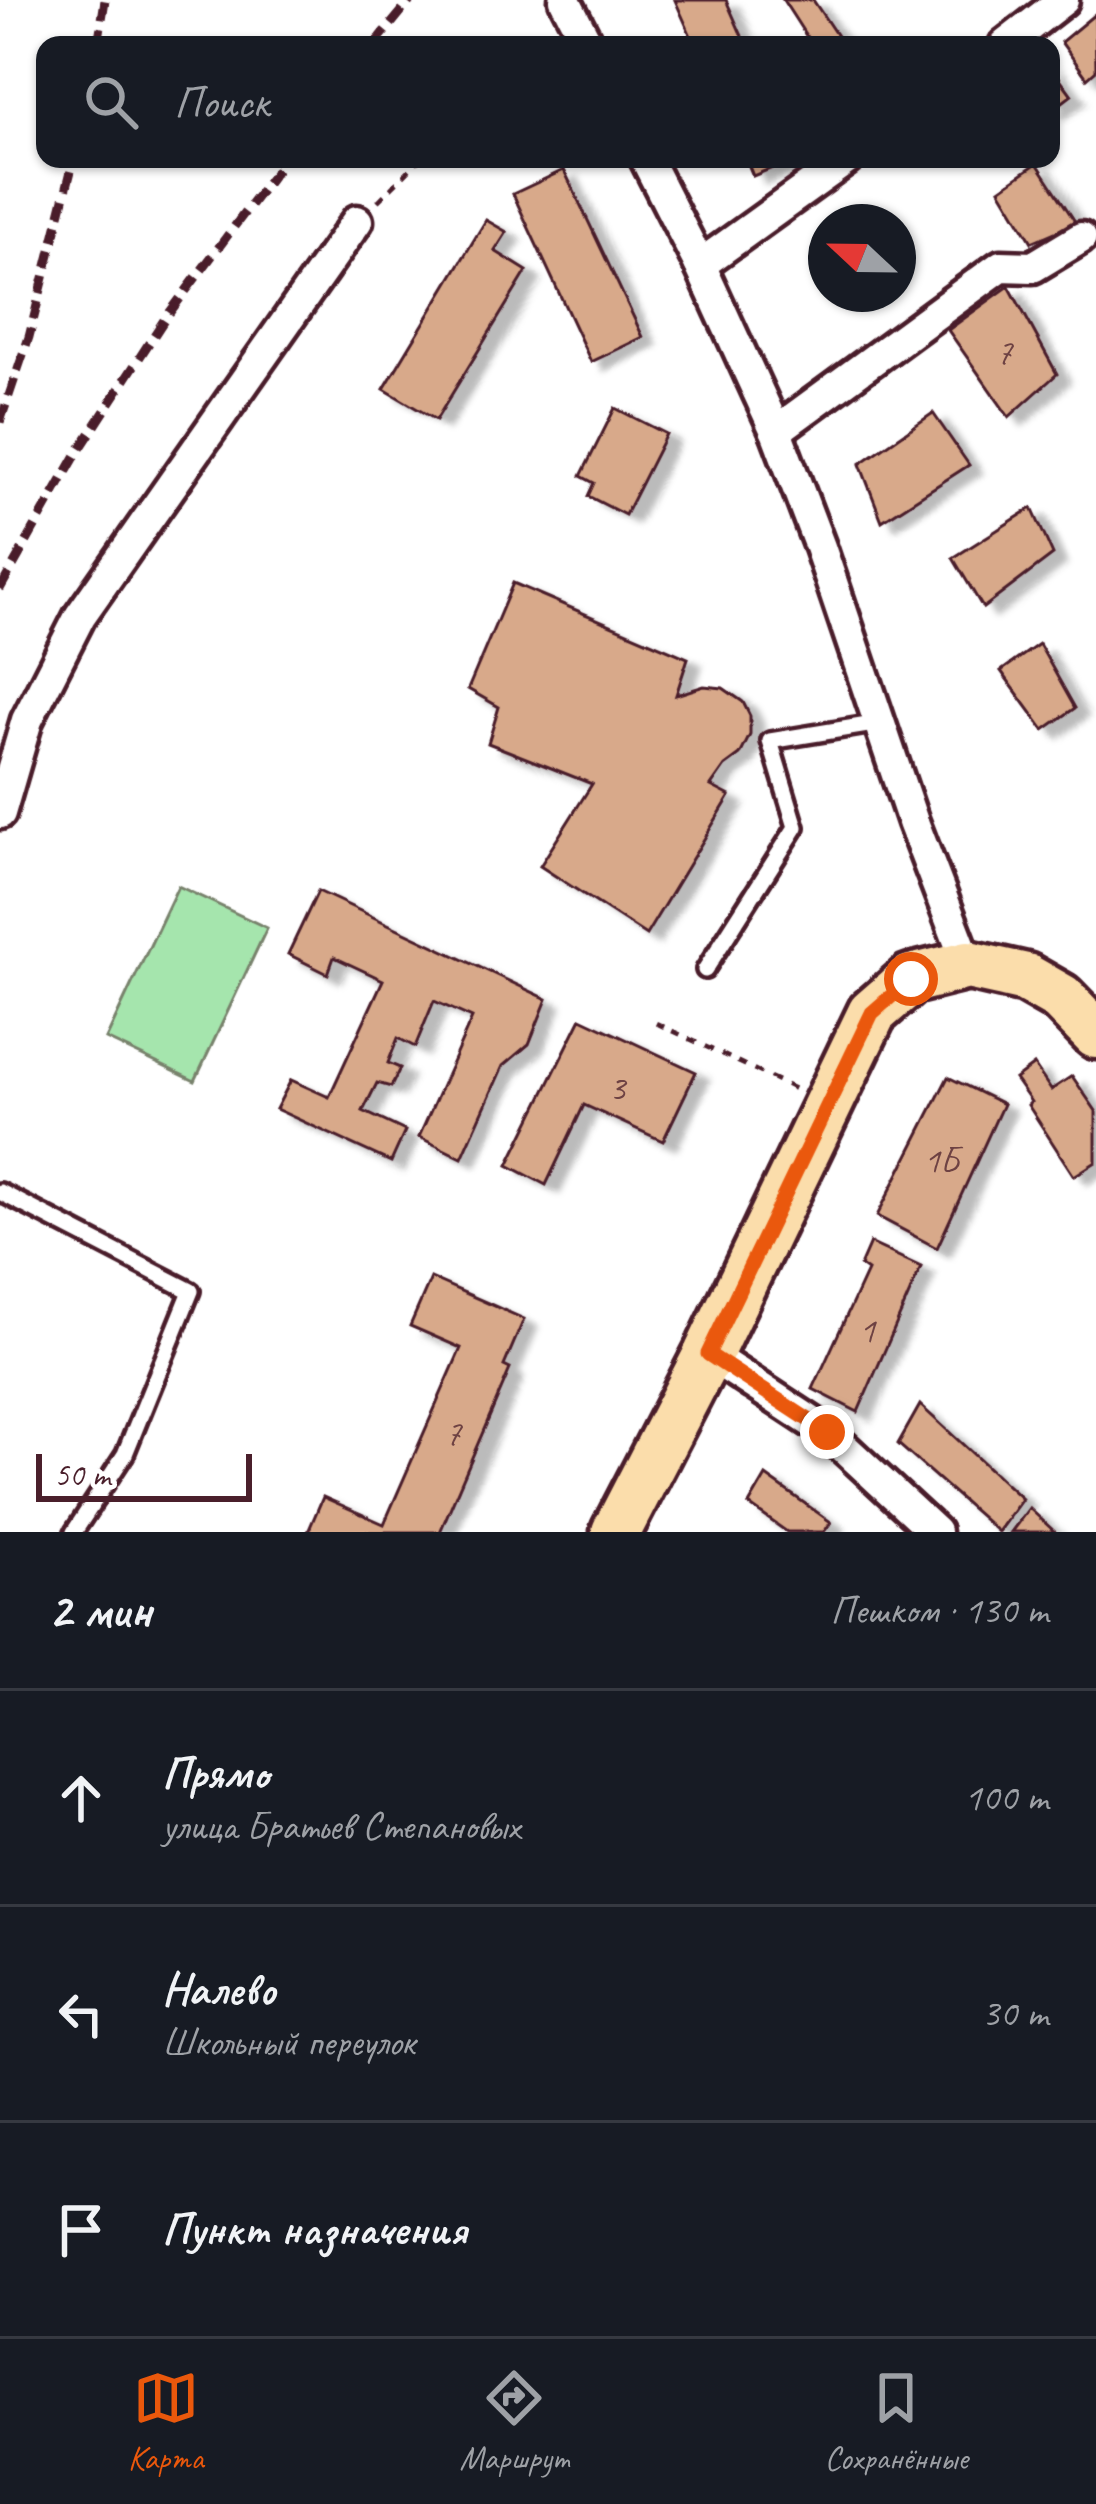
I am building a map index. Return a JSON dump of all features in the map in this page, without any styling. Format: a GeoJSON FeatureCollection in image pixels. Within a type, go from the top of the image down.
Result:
{"type":"FeatureCollection","features":[{"type":"Feature","properties":{"kind":"main road"},"geometry":{"type":"LineString","coordinates":[[616,1532],[708,1354],[872,1013],[911,979],[968,965],[1026,978],[1061,998],[1096,1034]]}},
{"type":"Feature","properties":{"kind":"street"},"geometry":{"type":"LineString","coordinates":[[566,0],[584,36]]}},
{"type":"Feature","properties":{"kind":"street"},"geometry":{"type":"LineString","coordinates":[[1017,36],[1063,0]]}},
{"type":"Feature","properties":{"kind":"street"},"geometry":{"type":"LineString","coordinates":[[651,168],[776,431],[968,965]]}},
{"type":"Feature","properties":{"kind":"street"},"geometry":{"type":"LineString","coordinates":[[700,265],[835,168]]}},
{"type":"Feature","properties":{"kind":"street"},"geometry":{"type":"LineString","coordinates":[[0,813],[27,720],[80,616],[357,221]]}},
{"type":"Feature","properties":{"kind":"street"},"geometry":{"type":"LineString","coordinates":[[776,431],[1001,266],[1033,267],[1082,238]]}},
{"type":"Feature","properties":{"kind":"street"},"geometry":{"type":"LineString","coordinates":[[708,1354],[827,1432],[935,1532]]}},
{"type":"Feature","properties":{"kind":"lane"},"geometry":{"type":"LineString","coordinates":[[705,970],[796,827],[770,741],[880,723]]}},
{"type":"Feature","properties":{"kind":"lane"},"geometry":{"type":"LineString","coordinates":[[0,1192],[191,1291],[125,1454],[74,1532]]}},
{"type":"Feature","properties":{"kind":"path"},"geometry":{"type":"LineString","coordinates":[[357,221],[412,168]]}},
{"type":"Feature","properties":{"kind":"path"},"geometry":{"type":"LineString","coordinates":[[656,1023],[827,1104]]}},
{"type":"Feature","properties":{"kind":"green space"},"geometry":{"type":"Polygon","coordinates":[[[178,886],[267,928],[195,1081],[106,1039],[178,886]]]}},
{"type":"Feature","properties":{"kind":"building"},"geometry":{"type":"Polygon","coordinates":[[[675,0],[726,0],[742,36],[691,36],[675,0]]]}},
{"type":"Feature","properties":{"kind":"building"},"geometry":{"type":"Polygon","coordinates":[[[783,0],[813,0],[837,36],[806,36],[783,0]]]}},
{"type":"Feature","properties":{"kind":"building"},"geometry":{"type":"Polygon","coordinates":[[[1095,14],[1096,70],[1087,78],[1061,42],[1095,14]]]}},
{"type":"Feature","properties":{"kind":"building"},"geometry":{"type":"Polygon","coordinates":[[[1060,78],[1072,95],[1060,104],[1060,78]]]}},
{"type":"Feature","properties":{"kind":"building"},"geometry":{"type":"Polygon","coordinates":[[[750,168],[772,168],[753,176],[750,168]]]}},
{"type":"Feature","properties":{"kind":"building"},"geometry":{"type":"Polygon","coordinates":[[[1030,168],[1040,168],[1076,223],[1032,242],[1000,189],[1030,168]]]}},
{"type":"Feature","properties":{"kind":"building"},"geometry":{"type":"Polygon","coordinates":[[[564,170],[643,337],[591,362],[513,194],[564,170]]]}},
{"type":"Feature","properties":{"kind":"building"},"geometry":{"type":"Polygon","coordinates":[[[486,220],[507,232],[495,251],[527,271],[436,420],[384,389],[486,220]]]}},
{"type":"Feature","properties":{"kind":"building"},"geometry":{"type":"Polygon","coordinates":[[[1009,286],[1057,374],[1009,417],[948,330],[1009,286]]]}},
{"type":"Feature","properties":{"kind":"building"},"geometry":{"type":"Polygon","coordinates":[[[615,408],[666,434],[625,515],[588,496],[594,483],[581,476],[615,408]]]}},
{"type":"Feature","properties":{"kind":"building"},"geometry":{"type":"Polygon","coordinates":[[[933,413],[969,465],[882,521],[860,464],[933,413]]]}},
{"type":"Feature","properties":{"kind":"building"},"geometry":{"type":"Polygon","coordinates":[[[1032,508],[1053,555],[983,608],[953,558],[1032,508]]]}},
{"type":"Feature","properties":{"kind":"building"},"geometry":{"type":"Polygon","coordinates":[[[513,583],[688,658],[676,695],[704,686],[723,688],[743,702],[750,716],[750,735],[740,755],[711,786],[730,796],[646,935],[540,866],[592,784],[488,743],[499,707],[468,689],[513,583]]]}},
{"type":"Feature","properties":{"kind":"building"},"geometry":{"type":"Polygon","coordinates":[[[1039,644],[1075,708],[1044,730],[1001,671],[1039,644]]]}},
{"type":"Feature","properties":{"kind":"building"},"geometry":{"type":"Polygon","coordinates":[[[318,891],[547,999],[529,1044],[503,1066],[462,1158],[419,1137],[472,1018],[434,1001],[415,1047],[398,1038],[388,1063],[400,1068],[391,1087],[377,1083],[363,1111],[405,1131],[391,1162],[276,1109],[291,1080],[329,1097],[383,980],[334,957],[328,974],[288,954],[318,891]]]}},
{"type":"Feature","properties":{"kind":"building"},"geometry":{"type":"Polygon","coordinates":[[[581,1018],[696,1072],[663,1141],[584,1105],[546,1185],[508,1165],[581,1018]]]}},
{"type":"Feature","properties":{"kind":"building"},"geometry":{"type":"Polygon","coordinates":[[[1034,1065],[1051,1090],[1072,1076],[1096,1111],[1096,1162],[1074,1176],[1015,1079],[1034,1065]]]}},
{"type":"Feature","properties":{"kind":"building"},"geometry":{"type":"Polygon","coordinates":[[[948,1077],[1003,1104],[937,1248],[877,1216],[948,1077]]]}},
{"type":"Feature","properties":{"kind":"building"},"geometry":{"type":"Polygon","coordinates":[[[870,1243],[921,1267],[858,1412],[813,1389],[867,1271],[860,1266],[870,1243]]]}},
{"type":"Feature","properties":{"kind":"building"},"geometry":{"type":"Polygon","coordinates":[[[431,1278],[524,1319],[504,1366],[510,1369],[440,1532],[308,1532],[323,1497],[384,1524],[461,1348],[410,1326],[431,1278]]]}},
{"type":"Feature","properties":{"kind":"building"},"geometry":{"type":"Polygon","coordinates":[[[920,1405],[1022,1499],[998,1532],[898,1444],[920,1405]]]}},
{"type":"Feature","properties":{"kind":"building"},"geometry":{"type":"Polygon","coordinates":[[[766,1476],[831,1522],[824,1532],[787,1532],[749,1505],[766,1476]]]}},
{"type":"Feature","properties":{"kind":"building"},"geometry":{"type":"Polygon","coordinates":[[[1029,1508],[1055,1532],[1011,1532],[1029,1508]]]}},
{"type":"Feature","properties":{"kind":"railway"},"geometry":{"type":"LineString","coordinates":[[99,36],[105,0]]}},
{"type":"Feature","properties":{"kind":"railway"},"geometry":{"type":"LineString","coordinates":[[381,36],[411,0]]}},
{"type":"Feature","properties":{"kind":"railway"},"geometry":{"type":"LineString","coordinates":[[0,422],[29,337],[72,168]]}},
{"type":"Feature","properties":{"kind":"railway"},"geometry":{"type":"LineString","coordinates":[[0,589],[76,455],[164,320],[278,168]]}},
{"type":"Feature","properties":{"kind":"route"},"geometry":{"type":"LineString","coordinates":[[827,1432],[708,1354],[872,1013],[911,979]]}}]}
